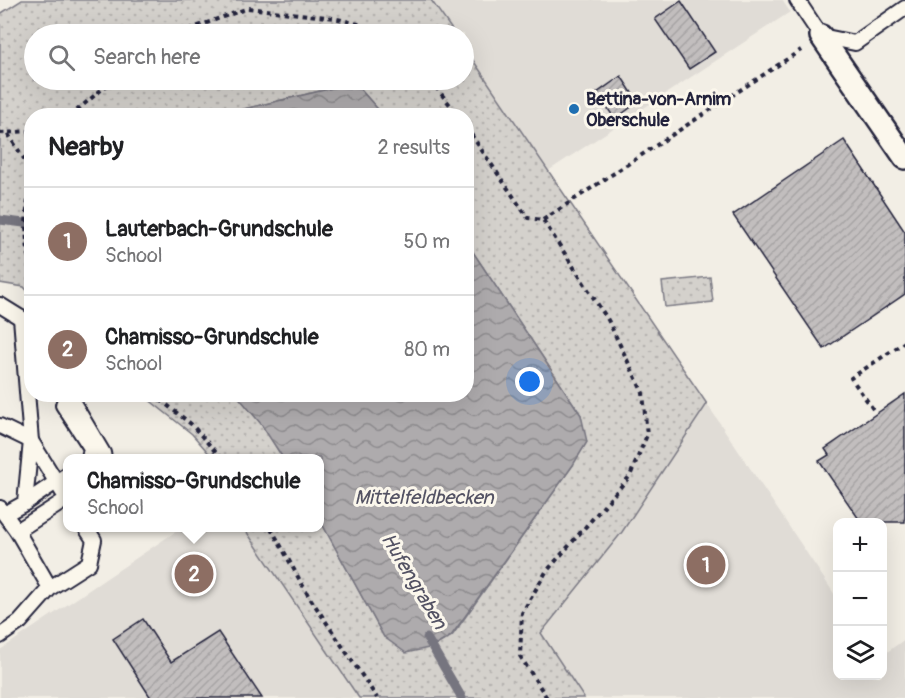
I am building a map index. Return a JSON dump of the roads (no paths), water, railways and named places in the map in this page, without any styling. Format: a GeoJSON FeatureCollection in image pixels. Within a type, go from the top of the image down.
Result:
{"type":"FeatureCollection","features":[{"type":"Feature","properties":{"kind":"street"},"geometry":{"type":"LineString","coordinates":[[821,36],[905,158]]}},
{"type":"Feature","properties":{"kind":"lane"},"geometry":{"type":"LineString","coordinates":[[797,0],[821,36],[855,43],[905,8]]}},
{"type":"Feature","properties":{"kind":"lane"},"geometry":{"type":"LineString","coordinates":[[0,305],[24,321]]}},
{"type":"Feature","properties":{"kind":"lane"},"geometry":{"type":"LineString","coordinates":[[21,318],[24,355]]}},
{"type":"Feature","properties":{"kind":"lane"},"geometry":{"type":"LineString","coordinates":[[25,503],[31,441],[28,402]]}},
{"type":"Feature","properties":{"kind":"lane"},"geometry":{"type":"LineString","coordinates":[[64,402],[63,405],[91,448],[90,454]]}},
{"type":"Feature","properties":{"kind":"lane"},"geometry":{"type":"LineString","coordinates":[[72,402],[103,454]]}},
{"type":"Feature","properties":{"kind":"lane"},"geometry":{"type":"LineString","coordinates":[[0,426],[31,441],[63,492]]}},
{"type":"Feature","properties":{"kind":"lane"},"geometry":{"type":"LineString","coordinates":[[50,588],[2,511],[25,503],[63,478]]}},
{"type":"Feature","properties":{"kind":"lane"},"geometry":{"type":"LineString","coordinates":[[16,531],[63,502]]}},
{"type":"Feature","properties":{"kind":"lane"},"geometry":{"type":"LineString","coordinates":[[0,636],[20,622],[50,588],[89,563],[94,540],[89,532]]}},
{"type":"Feature","properties":{"kind":"water"},"geometry":{"type":"Polygon","coordinates":[[[324,90],[361,90],[377,108],[248,108],[324,90]]]}},
{"type":"Feature","properties":{"kind":"water","name":"Mittelfeldbecken"},"geometry":{"type":"Polygon","coordinates":[[[474,254],[581,415],[587,442],[451,636],[433,647],[406,653],[384,637],[324,527],[324,454],[280,454],[261,424],[243,402],[474,402],[474,254]]]}},
{"type":"Feature","properties":{"kind":"waterway","name":"Hufengraben"},"geometry":{"type":"LineString","coordinates":[[0,220],[24,223]]}},
{"type":"Feature","properties":{"kind":"waterway","name":"Hufengraben"},"geometry":{"type":"LineString","coordinates":[[427,638],[462,698]]}},
{"type":"Feature","properties":{"kind":"place","name":"Bettina-von-Arnim Oberschule"},"geometry":{"type":"Point","coordinates":[574,109]}},
{"type":"Feature","properties":{"kind":"place","name":"Lauterbach-Grundschule"},"geometry":{"type":"Point","coordinates":[706,565]}},
{"type":"Feature","properties":{"kind":"place","name":"Chamisso-Grundschule"},"geometry":{"type":"Point","coordinates":[194,574]}}]}
